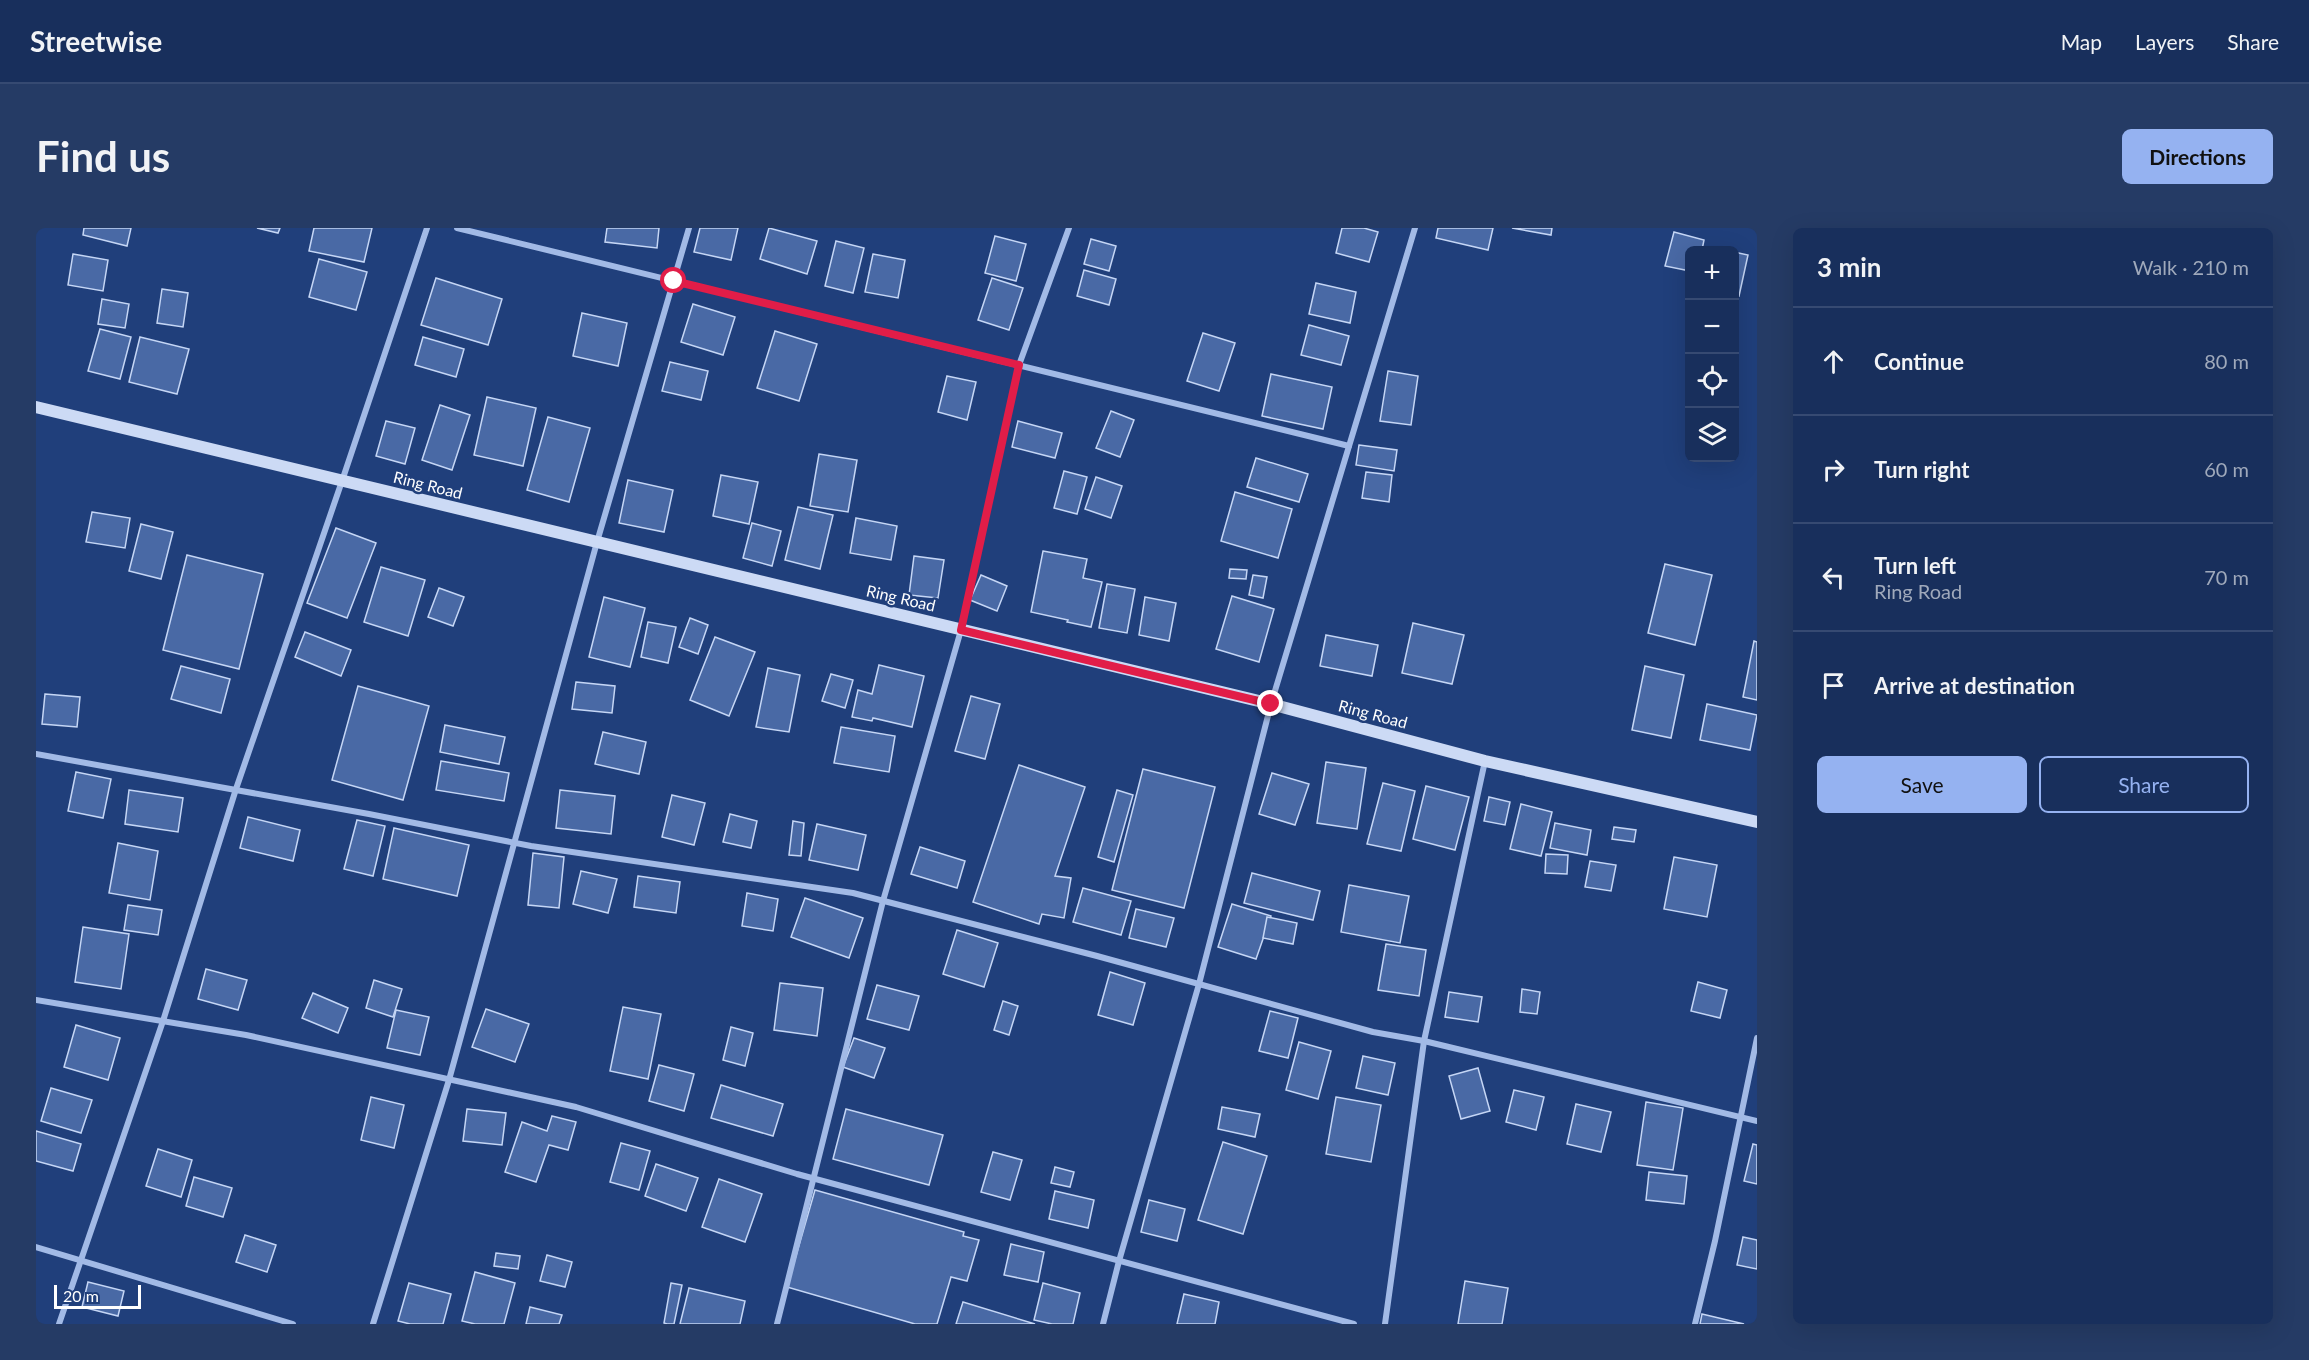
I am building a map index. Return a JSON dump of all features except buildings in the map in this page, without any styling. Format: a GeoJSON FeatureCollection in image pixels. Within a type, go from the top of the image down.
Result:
{"type":"FeatureCollection","features":[{"type":"Feature","properties":{"kind":"street"},"geometry":{"type":"LineString","coordinates":[[59,1324],[163,1021],[236,789],[427,228]]}},
{"type":"Feature","properties":{"kind":"street"},"geometry":{"type":"LineString","coordinates":[[457,228],[1349,446]]}},
{"type":"Feature","properties":{"kind":"street"},"geometry":{"type":"LineString","coordinates":[[373,1324],[449,1080],[597,543],[689,228]]}},
{"type":"Feature","properties":{"kind":"street"},"geometry":{"type":"LineString","coordinates":[[777,1324],[883,901],[961,630],[1019,365],[1070,228]]}},
{"type":"Feature","properties":{"kind":"street"},"geometry":{"type":"LineString","coordinates":[[1103,1324],[1199,984],[1271,704],[1415,228]]}},
{"type":"Feature","properties":{"kind":"street","name":"Ring Road"},"geometry":{"type":"LineString","coordinates":[[36,407],[1271,704],[1485,761],[1757,822]]}},
{"type":"Feature","properties":{"kind":"street"},"geometry":{"type":"LineString","coordinates":[[36,754],[236,789],[514,843],[853,893],[1373,1032],[1424,1041],[1757,1121]]}},
{"type":"Feature","properties":{"kind":"street"},"geometry":{"type":"LineString","coordinates":[[1385,1324],[1424,1041],[1485,761]]}},
{"type":"Feature","properties":{"kind":"street"},"geometry":{"type":"LineString","coordinates":[[36,999],[246,1035],[576,1107],[815,1179],[1354,1324]]}},
{"type":"Feature","properties":{"kind":"street"},"geometry":{"type":"LineString","coordinates":[[1695,1324],[1757,1038]]}},
{"type":"Feature","properties":{"kind":"street"},"geometry":{"type":"LineString","coordinates":[[36,1247],[293,1324]]}},
{"type":"Feature","properties":{"kind":"route"},"geometry":{"type":"LineString","coordinates":[[674,281],[1019,365],[961,630],[1271,704]]}}]}
